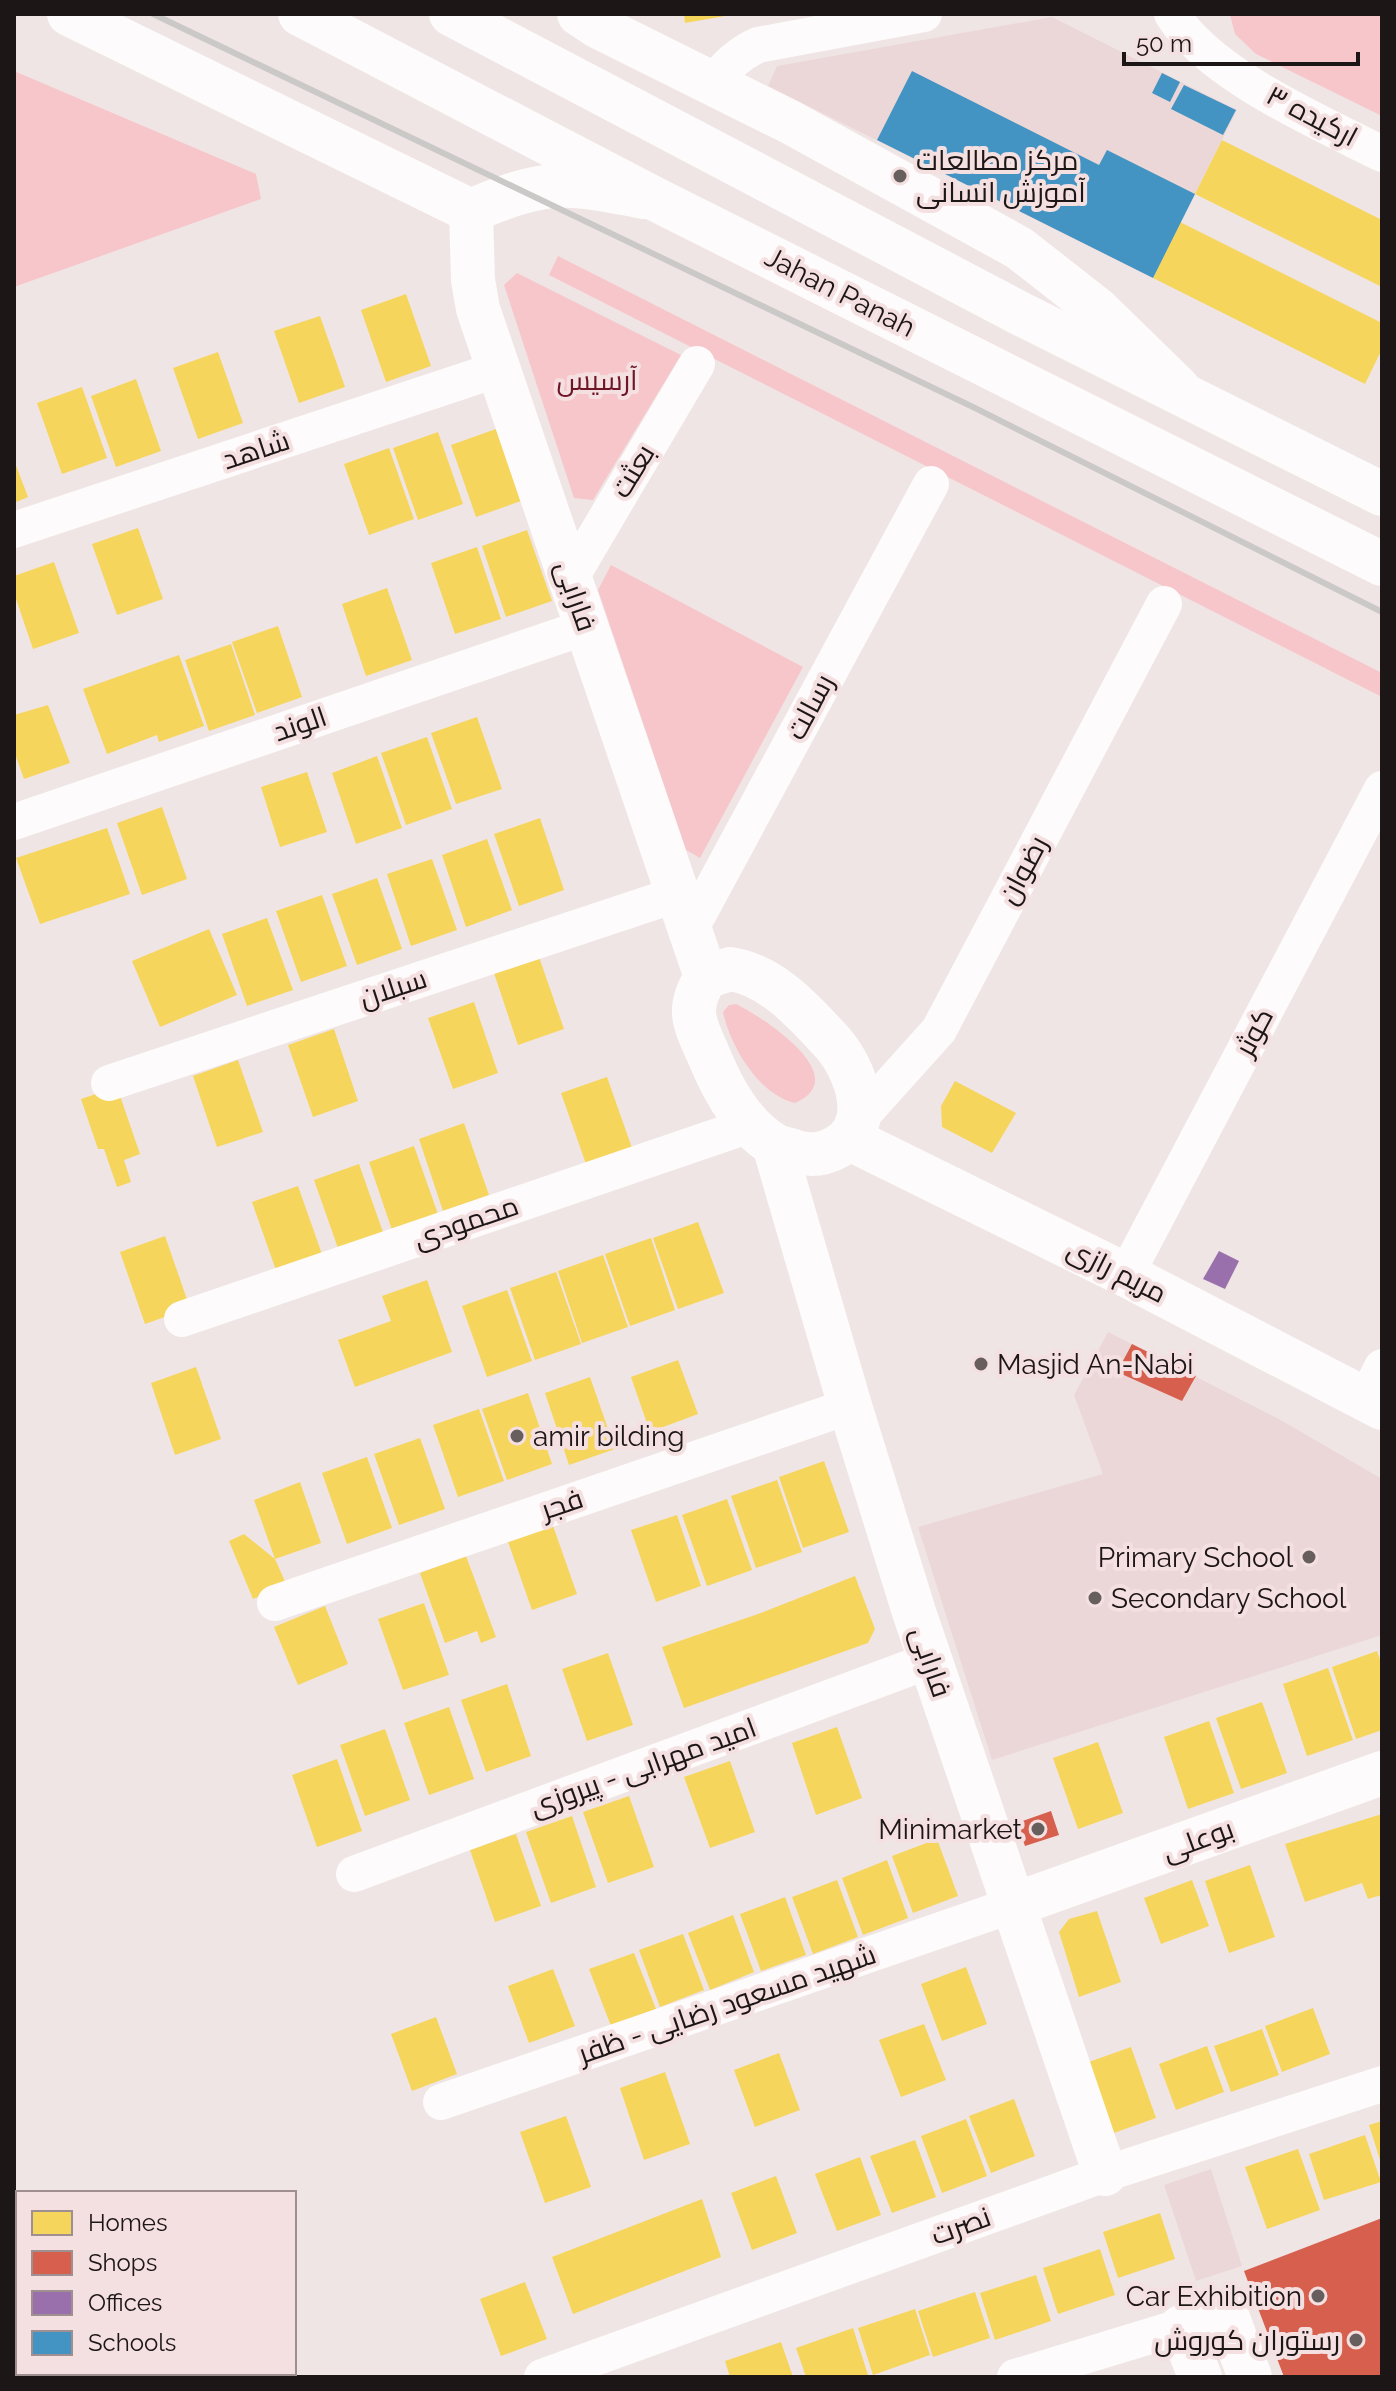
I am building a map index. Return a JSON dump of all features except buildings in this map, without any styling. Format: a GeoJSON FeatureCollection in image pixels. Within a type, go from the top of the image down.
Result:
{"type":"FeatureCollection","features":[{"type":"Feature","properties":{"kind":"street"},"geometry":{"type":"LineString","coordinates":[[69,14],[471,211],[491,202],[554,186],[592,188],[655,199]]}},
{"type":"Feature","properties":{"kind":"street","name":"Jahan Panah"},"geometry":{"type":"LineString","coordinates":[[300,14],[655,199],[1382,564]]}},
{"type":"Feature","properties":{"kind":"street"},"geometry":{"type":"LineString","coordinates":[[451,14],[1023,315],[1382,494]]}},
{"type":"Feature","properties":{"kind":"street"},"geometry":{"type":"LineString","coordinates":[[579,14],[597,26],[881,170],[1019,248],[1097,309],[1185,395]]}},
{"type":"Feature","properties":{"kind":"street"},"geometry":{"type":"LineString","coordinates":[[712,83],[730,62],[758,45],[924,14]]}},
{"type":"Feature","properties":{"kind":"street","name":"ارکیده ۳"},"geometry":{"type":"LineString","coordinates":[[1172,14],[1215,62],[1302,114],[1382,154]]}},
{"type":"Feature","properties":{"kind":"street","name":"فارابی"},"geometry":{"type":"LineString","coordinates":[[471,211],[473,280],[478,309],[706,977],[694,997],[696,1025],[716,1074],[762,1135],[931,1660],[1105,2174]]}},
{"type":"Feature","properties":{"kind":"street","name":"بعثت"},"geometry":{"type":"LineString","coordinates":[[570,579],[697,364]]}},
{"type":"Feature","properties":{"kind":"street","name":"شاهد"},"geometry":{"type":"LineString","coordinates":[[14,530],[499,369]]}},
{"type":"Feature","properties":{"kind":"street","name":"رسالت"},"geometry":{"type":"LineString","coordinates":[[684,912],[931,484]]}},
{"type":"Feature","properties":{"kind":"street","name":"رضوان"},"geometry":{"type":"LineString","coordinates":[[854,1129],[939,1030],[1164,604]]}},
{"type":"Feature","properties":{"kind":"street","name":"الوند"},"geometry":{"type":"LineString","coordinates":[[14,822],[586,627]]}},
{"type":"Feature","properties":{"kind":"street","name":"کوثر"},"geometry":{"type":"LineString","coordinates":[[1126,1275],[1382,789]]}},
{"type":"Feature","properties":{"kind":"street","name":"سبلان"},"geometry":{"type":"LineString","coordinates":[[109,1083],[684,912]]}},
{"type":"Feature","properties":{"kind":"street"},"geometry":{"type":"LineString","coordinates":[[706,977],[730,969],[751,972],[810,1019],[840,1051],[852,1072],[858,1094],[854,1129],[826,1153],[805,1155],[762,1135]]}},
{"type":"Feature","properties":{"kind":"street","name":"مریم رازی"},"geometry":{"type":"LineString","coordinates":[[854,1129],[1126,1275],[1377,1391]]}},
{"type":"Feature","properties":{"kind":"street","name":"محمودی"},"geometry":{"type":"LineString","coordinates":[[182,1319],[762,1135]]}},
{"type":"Feature","properties":{"kind":"street","name":"فجر"},"geometry":{"type":"LineString","coordinates":[[275,1603],[850,1406]]}},
{"type":"Feature","properties":{"kind":"street","name":"امید مهرابی - پیروزی"},"geometry":{"type":"LineString","coordinates":[[354,1874],[931,1660]]}},
{"type":"Feature","properties":{"kind":"street","name":"بوعلی"},"geometry":{"type":"LineString","coordinates":[[1013,1905],[1382,1773]]}},
{"type":"Feature","properties":{"kind":"street","name":"شهید مسعود رضایی - ظفر"},"geometry":{"type":"LineString","coordinates":[[441,2102],[1013,1905]]}},
{"type":"Feature","properties":{"kind":"street","name":"نصرت"},"geometry":{"type":"LineString","coordinates":[[542,2377],[1105,2174],[1382,2084]]}},
{"type":"Feature","properties":{"kind":"street"},"geometry":{"type":"LineString","coordinates":[[1015,2377],[1226,2313],[1250,2377]]}},
{"type":"Feature","properties":{"kind":"street"},"geometry":{"type":"LineString","coordinates":[[1181,2327],[1200,2377]]}},
{"type":"Feature","properties":{"kind":"shaded area"},"geometry":{"type":"Polygon","coordinates":[[[1052,17],[1237,110],[1153,278],[768,86],[777,66],[1052,17]]]}},
{"type":"Feature","properties":{"kind":"shaded area","name":"Secondary School"},"geometry":{"type":"Polygon","coordinates":[[[1108,1332],[1279,1419],[1382,1479],[1382,1635],[992,1760],[918,1527],[1103,1474],[1074,1395],[1108,1332]]]}},
{"type":"Feature","properties":{"kind":"shaded area"},"geometry":{"type":"Polygon","coordinates":[[[1211,2169],[1242,2266],[1196,2281],[1164,2185],[1211,2169]]]}},
{"type":"Feature","properties":{"kind":"green space"},"geometry":{"type":"Polygon","coordinates":[[[1382,14],[1382,116],[1256,54],[1235,34],[1230,15],[1382,14]]]}},
{"type":"Feature","properties":{"kind":"green space"},"geometry":{"type":"Polygon","coordinates":[[[14,71],[256,174],[261,199],[14,287],[14,71]]]}},
{"type":"Feature","properties":{"kind":"green space"},"geometry":{"type":"Polygon","coordinates":[[[558,256],[1382,673],[1382,697],[549,275],[558,256]]]}},
{"type":"Feature","properties":{"kind":"green space","name":"آرسیس"},"geometry":{"type":"Polygon","coordinates":[[[517,273],[681,355],[593,500],[574,498],[504,285],[517,273]]]}},
{"type":"Feature","properties":{"kind":"green space"},"geometry":{"type":"Polygon","coordinates":[[[611,565],[803,667],[700,858],[686,850],[598,590],[611,565]]]}},
{"type":"Feature","properties":{"kind":"green space"},"geometry":{"type":"Polygon","coordinates":[[[736,1004],[798,1048],[810,1063],[815,1078],[811,1092],[795,1103],[782,1098],[758,1080],[739,1054],[723,1012],[729,1005],[736,1004]]]}},
{"type":"Feature","properties":{"kind":"railway"},"geometry":{"type":"LineString","coordinates":[[153,14],[973,407],[1382,612]]}},
{"type":"Feature","properties":{"kind":"railway"},"geometry":{"type":"LineString","coordinates":[[14,2220],[16,2226]]}},
{"type":"Feature","properties":{"kind":"place","name":"مرکز مطالعات آموزش انسانی"},"geometry":{"type":"Point","coordinates":[900,176]}},
{"type":"Feature","properties":{"kind":"place","name":"Masjid An-Nabi"},"geometry":{"type":"Point","coordinates":[981,1364]}},
{"type":"Feature","properties":{"kind":"place","name":"amir bilding"},"geometry":{"type":"Point","coordinates":[517,1436]}},
{"type":"Feature","properties":{"kind":"place","name":"Primary School"},"geometry":{"type":"Point","coordinates":[1309,1557]}},
{"type":"Feature","properties":{"kind":"place","name":"Secondary School"},"geometry":{"type":"Point","coordinates":[1095,1598]}},
{"type":"Feature","properties":{"kind":"place","name":"Minimarket"},"geometry":{"type":"Point","coordinates":[1038,1829]}},
{"type":"Feature","properties":{"kind":"place","name":"Car Exhibition"},"geometry":{"type":"Point","coordinates":[1318,2296]}},
{"type":"Feature","properties":{"kind":"place","name":"رستوران کوروش"},"geometry":{"type":"Point","coordinates":[1356,2340]}}]}
